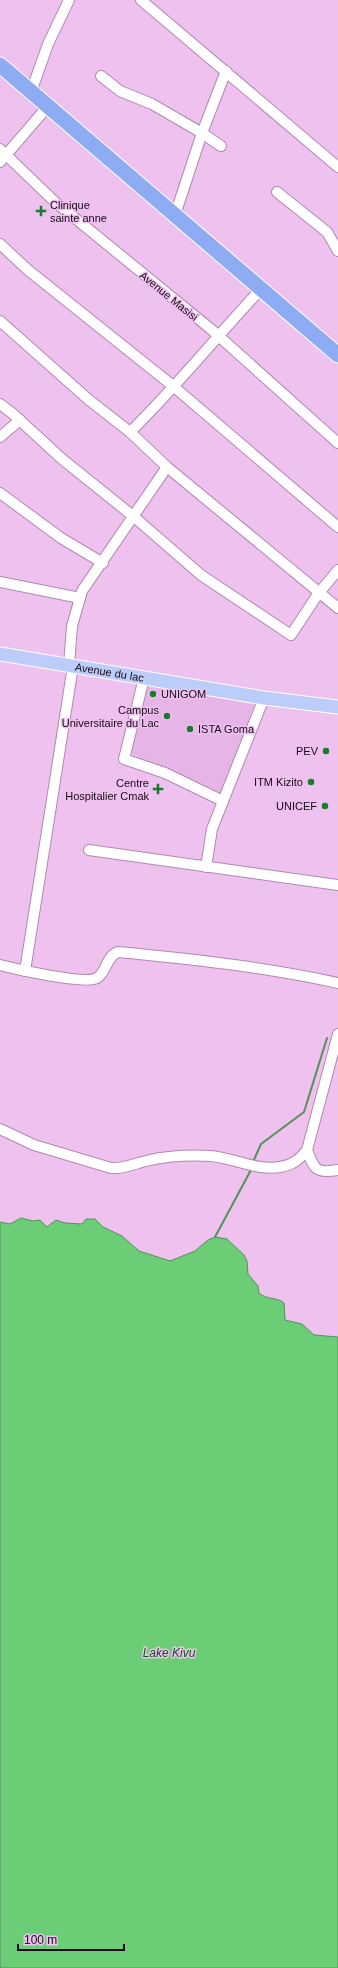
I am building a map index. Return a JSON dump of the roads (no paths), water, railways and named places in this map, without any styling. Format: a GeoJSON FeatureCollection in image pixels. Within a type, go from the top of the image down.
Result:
{"type":"FeatureCollection","features":[{"type":"Feature","properties":{"kind":"highway"},"geometry":{"type":"LineString","coordinates":[[0,65],[338,355]]}},
{"type":"Feature","properties":{"kind":"main road","name":"Avenue du lac"},"geometry":{"type":"LineString","coordinates":[[0,654],[264,698],[338,707]]}},
{"type":"Feature","properties":{"kind":"street"},"geometry":{"type":"LineString","coordinates":[[31,92],[48,44],[69,0]]}},
{"type":"Feature","properties":{"kind":"street"},"geometry":{"type":"LineString","coordinates":[[145,1],[338,167]]}},
{"type":"Feature","properties":{"kind":"street"},"geometry":{"type":"LineString","coordinates":[[175,215],[202,133],[226,71]]}},
{"type":"Feature","properties":{"kind":"street"},"geometry":{"type":"LineString","coordinates":[[101,76],[120,91],[152,104],[222,146]]}},
{"type":"Feature","properties":{"kind":"street"},"geometry":{"type":"LineString","coordinates":[[2,156],[48,106]]}},
{"type":"Feature","properties":{"kind":"street","name":"Avenue Masisi"},"geometry":{"type":"LineString","coordinates":[[2,156],[54,201],[218,335],[338,443]]}},
{"type":"Feature","properties":{"kind":"street"},"geometry":{"type":"LineString","coordinates":[[277,192],[327,232],[338,251]]}},
{"type":"Feature","properties":{"kind":"street"},"geometry":{"type":"LineString","coordinates":[[0,244],[28,270],[174,386],[338,527]]}},
{"type":"Feature","properties":{"kind":"street"},"geometry":{"type":"LineString","coordinates":[[130,432],[156,406],[218,335],[261,289]]}},
{"type":"Feature","properties":{"kind":"street"},"geometry":{"type":"LineString","coordinates":[[0,321],[89,400],[130,432],[167,467],[250,533],[318,594],[338,608]]}},
{"type":"Feature","properties":{"kind":"street"},"geometry":{"type":"LineString","coordinates":[[0,404],[20,420],[62,460],[133,516],[201,575],[290,635],[318,594],[338,570]]}},
{"type":"Feature","properties":{"kind":"street"},"geometry":{"type":"LineString","coordinates":[[0,437],[20,420]]}},
{"type":"Feature","properties":{"kind":"street"},"geometry":{"type":"LineString","coordinates":[[25,971],[71,665],[72,626],[84,588],[103,563],[167,467]]}},
{"type":"Feature","properties":{"kind":"street"},"geometry":{"type":"LineString","coordinates":[[0,493],[61,538],[103,563]]}},
{"type":"Feature","properties":{"kind":"street"},"geometry":{"type":"LineString","coordinates":[[0,582],[80,598]]}},
{"type":"Feature","properties":{"kind":"street"},"geometry":{"type":"LineString","coordinates":[[144,678],[124,759],[165,772],[223,801]]}},
{"type":"Feature","properties":{"kind":"street"},"geometry":{"type":"LineString","coordinates":[[206,867],[212,829],[264,698]]}},
{"type":"Feature","properties":{"kind":"street"},"geometry":{"type":"LineString","coordinates":[[89,850],[338,885]]}},
{"type":"Feature","properties":{"kind":"street"},"geometry":{"type":"LineString","coordinates":[[0,964],[50,976],[92,979],[100,975],[111,956],[118,952],[183,958],[306,976],[338,983]]}},
{"type":"Feature","properties":{"kind":"street"},"geometry":{"type":"LineString","coordinates":[[0,1128],[34,1145],[111,1168],[120,1169],[146,1161],[210,1156],[270,1168],[281,1167],[298,1161],[307,1150],[338,1034]]}},
{"type":"Feature","properties":{"kind":"street"},"geometry":{"type":"LineString","coordinates":[[307,1150],[312,1164],[316,1169],[322,1172],[338,1170]]}},
{"type":"Feature","properties":{"kind":"water","name":"Lake Kivu"},"geometry":{"type":"Polygon","coordinates":[[[21,1218],[33,1221],[40,1220],[47,1227],[56,1220],[65,1223],[82,1224],[86,1219],[95,1219],[103,1227],[122,1236],[139,1251],[170,1261],[195,1251],[208,1240],[215,1237],[227,1239],[244,1255],[247,1261],[248,1274],[258,1286],[259,1293],[265,1297],[284,1303],[285,1320],[302,1324],[314,1335],[338,1337],[338,1968],[0,1968],[0,1222],[10,1224],[21,1218]]]}},
{"type":"Feature","properties":{"kind":"waterway"},"geometry":{"type":"LineString","coordinates":[[253,1162],[261,1144],[304,1112],[327,1038]]}},
{"type":"Feature","properties":{"kind":"waterway"},"geometry":{"type":"LineString","coordinates":[[215,1237],[252,1168]]}},
{"type":"Feature","properties":{"kind":"place","name":"Clinique sainte anne"},"geometry":{"type":"Point","coordinates":[41,211]}},
{"type":"Feature","properties":{"kind":"place","name":"UNIGOM"},"geometry":{"type":"Point","coordinates":[153,694]}},
{"type":"Feature","properties":{"kind":"place","name":"Campus Universitaire du Lac"},"geometry":{"type":"Point","coordinates":[167,716]}},
{"type":"Feature","properties":{"kind":"place","name":"ISTA Goma"},"geometry":{"type":"Point","coordinates":[190,729]}},
{"type":"Feature","properties":{"kind":"place","name":"PEV"},"geometry":{"type":"Point","coordinates":[326,751]}},
{"type":"Feature","properties":{"kind":"place","name":"ITM Kizito"},"geometry":{"type":"Point","coordinates":[311,782]}},
{"type":"Feature","properties":{"kind":"place","name":"Centre Hospitalier Cmak"},"geometry":{"type":"Point","coordinates":[158,789]}},
{"type":"Feature","properties":{"kind":"place","name":"UNICEF"},"geometry":{"type":"Point","coordinates":[325,806]}}]}
